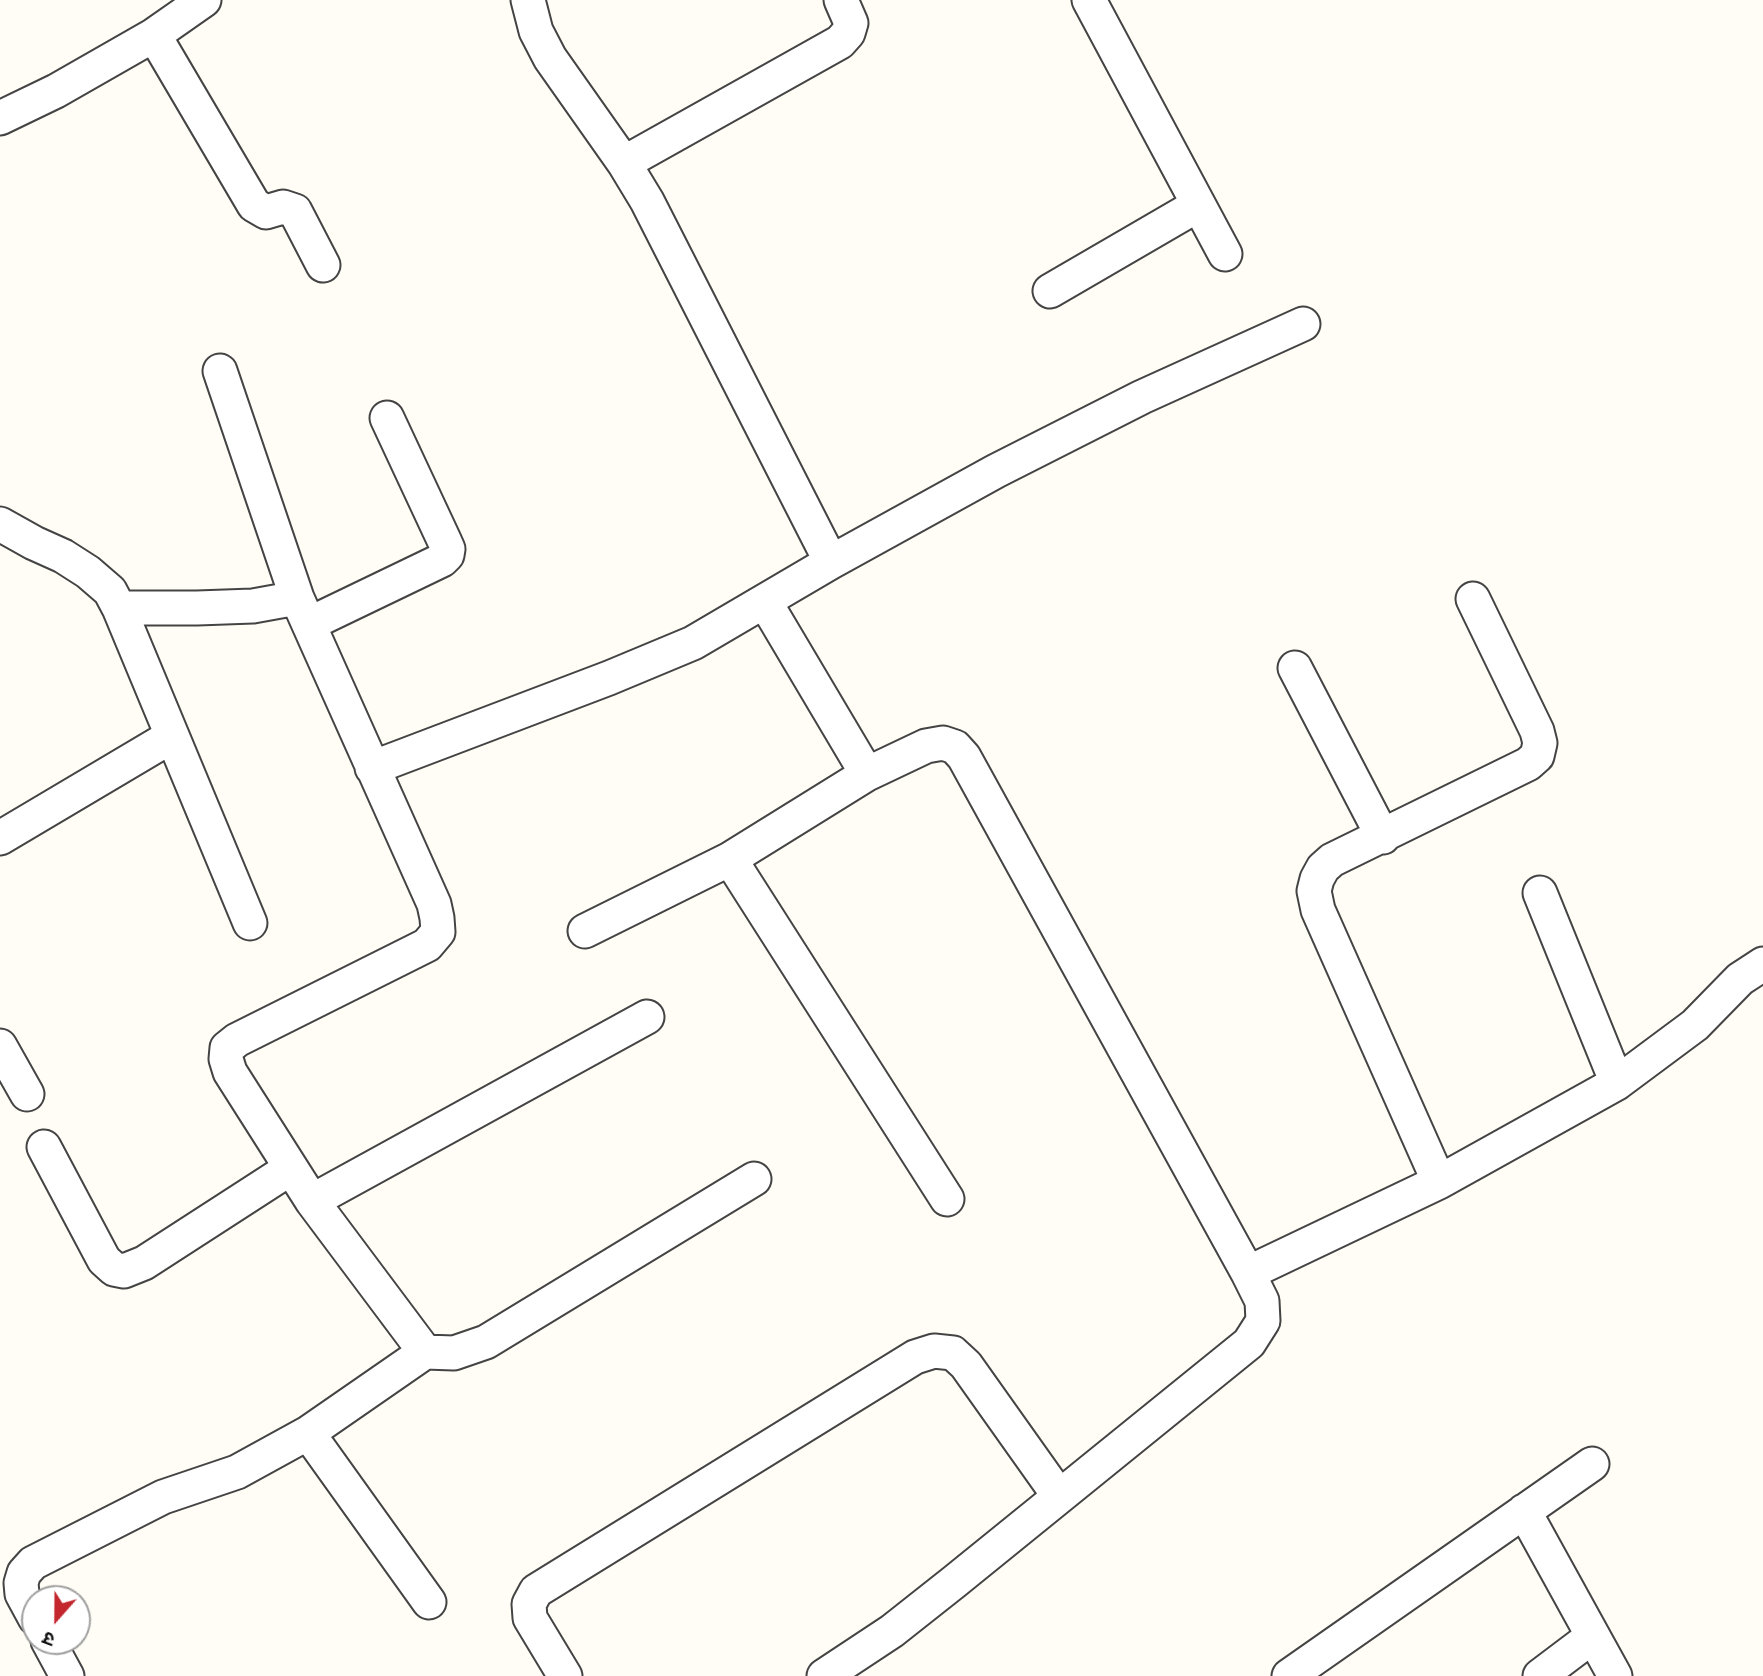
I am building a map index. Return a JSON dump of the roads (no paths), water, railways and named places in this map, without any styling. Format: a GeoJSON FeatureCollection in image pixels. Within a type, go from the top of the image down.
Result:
{"type":"FeatureCollection","features":[{"type":"Feature","properties":{"kind":"street"},"geometry":{"type":"LineString","coordinates":[[0,118],[56,91],[154,35],[204,0]]}},
{"type":"Feature","properties":{"kind":"street"},"geometry":{"type":"LineString","coordinates":[[528,0],[536,31],[550,58],[624,163],[647,201],[831,562]]}},
{"type":"Feature","properties":{"kind":"street"},"geometry":{"type":"LineString","coordinates":[[624,163],[840,42],[848,33],[851,23],[841,0]]}},
{"type":"Feature","properties":{"kind":"street"},"geometry":{"type":"LineString","coordinates":[[1089,0],[1225,254]]}},
{"type":"Feature","properties":{"kind":"street"},"geometry":{"type":"LineString","coordinates":[[154,35],[254,205],[266,212],[284,207],[295,211],[323,265]]}},
{"type":"Feature","properties":{"kind":"street"},"geometry":{"type":"LineString","coordinates":[[1050,291],[1199,205]]}},
{"type":"Feature","properties":{"kind":"street"},"geometry":{"type":"LineString","coordinates":[[372,768],[609,678],[693,643],[831,562],[996,471],[1142,397],[1303,324]]}},
{"type":"Feature","properties":{"kind":"street"},"geometry":{"type":"LineString","coordinates":[[220,371],[303,611],[434,904],[438,932],[428,945],[237,1040],[227,1048],[226,1059],[230,1072],[312,1201],[425,1352]]}},
{"type":"Feature","properties":{"kind":"street"},"geometry":{"type":"LineString","coordinates":[[119,608],[242,606],[303,611],[442,560],[447,555],[444,540],[387,418]]}},
{"type":"Feature","properties":{"kind":"street"},"geometry":{"type":"LineString","coordinates":[[0,524],[63,556],[89,572],[110,591],[250,923]]}},
{"type":"Feature","properties":{"kind":"street"},"geometry":{"type":"LineString","coordinates":[[1439,1182],[1318,910],[1314,891],[1317,879],[1332,860],[1528,764],[1537,755],[1540,743],[1537,731],[1474,599]]}},
{"type":"Feature","properties":{"kind":"street"},"geometry":{"type":"LineString","coordinates":[[765,602],[867,774]]}},
{"type":"Feature","properties":{"kind":"street"},"geometry":{"type":"LineString","coordinates":[[1295,668],[1383,837]]}},
{"type":"Feature","properties":{"kind":"street"},"geometry":{"type":"LineString","coordinates":[[0,838],[172,736]]}},
{"type":"Feature","properties":{"kind":"street"},"geometry":{"type":"LineString","coordinates":[[585,931],[730,859],[867,774],[926,746],[943,743],[955,747],[964,757],[1262,1301],[1263,1321],[1249,1343],[892,1631],[824,1676]]}},
{"type":"Feature","properties":{"kind":"street"},"geometry":{"type":"LineString","coordinates":[[730,859],[947,1199]]}},
{"type":"Feature","properties":{"kind":"street"},"geometry":{"type":"LineString","coordinates":[[1540,893],[1617,1083]]}},
{"type":"Feature","properties":{"kind":"street"},"geometry":{"type":"LineString","coordinates":[[1248,1273],[1439,1182],[1617,1083],[1695,1025],[1740,979],[1763,964]]}},
{"type":"Feature","properties":{"kind":"street"},"geometry":{"type":"LineString","coordinates":[[312,1201],[647,1017]]}},
{"type":"Feature","properties":{"kind":"street"},"geometry":{"type":"LineString","coordinates":[[0,1045],[27,1094]]}},
{"type":"Feature","properties":{"kind":"street"},"geometry":{"type":"LineString","coordinates":[[44,1147],[104,1260],[114,1269],[124,1271],[144,1263],[291,1168]]}},
{"type":"Feature","properties":{"kind":"street"},"geometry":{"type":"LineString","coordinates":[[21,1585],[24,1573],[33,1563],[163,1497],[237,1472],[308,1433],[425,1352],[454,1353],[486,1342],[754,1179]]}},
{"type":"Feature","properties":{"kind":"street"},"geometry":{"type":"LineString","coordinates":[[565,1676],[530,1618],[529,1604],[536,1591],[548,1581],[915,1357],[934,1350],[953,1353],[966,1365],[1059,1496]]}},
{"type":"Feature","properties":{"kind":"street"},"geometry":{"type":"LineString","coordinates":[[308,1433],[429,1602]]}},
{"type":"Feature","properties":{"kind":"street"},"geometry":{"type":"LineString","coordinates":[[1289,1676],[1592,1464]]}},
{"type":"Feature","properties":{"kind":"street"},"geometry":{"type":"LineString","coordinates":[[1524,1511],[1615,1676]]}},
{"type":"Feature","properties":{"kind":"street"},"geometry":{"type":"LineString","coordinates":[[1540,1676],[1593,1636]]}},
{"type":"Feature","properties":{"kind":"street"},"geometry":{"type":"LineString","coordinates":[[56,1655],[67,1676]]}}]}
